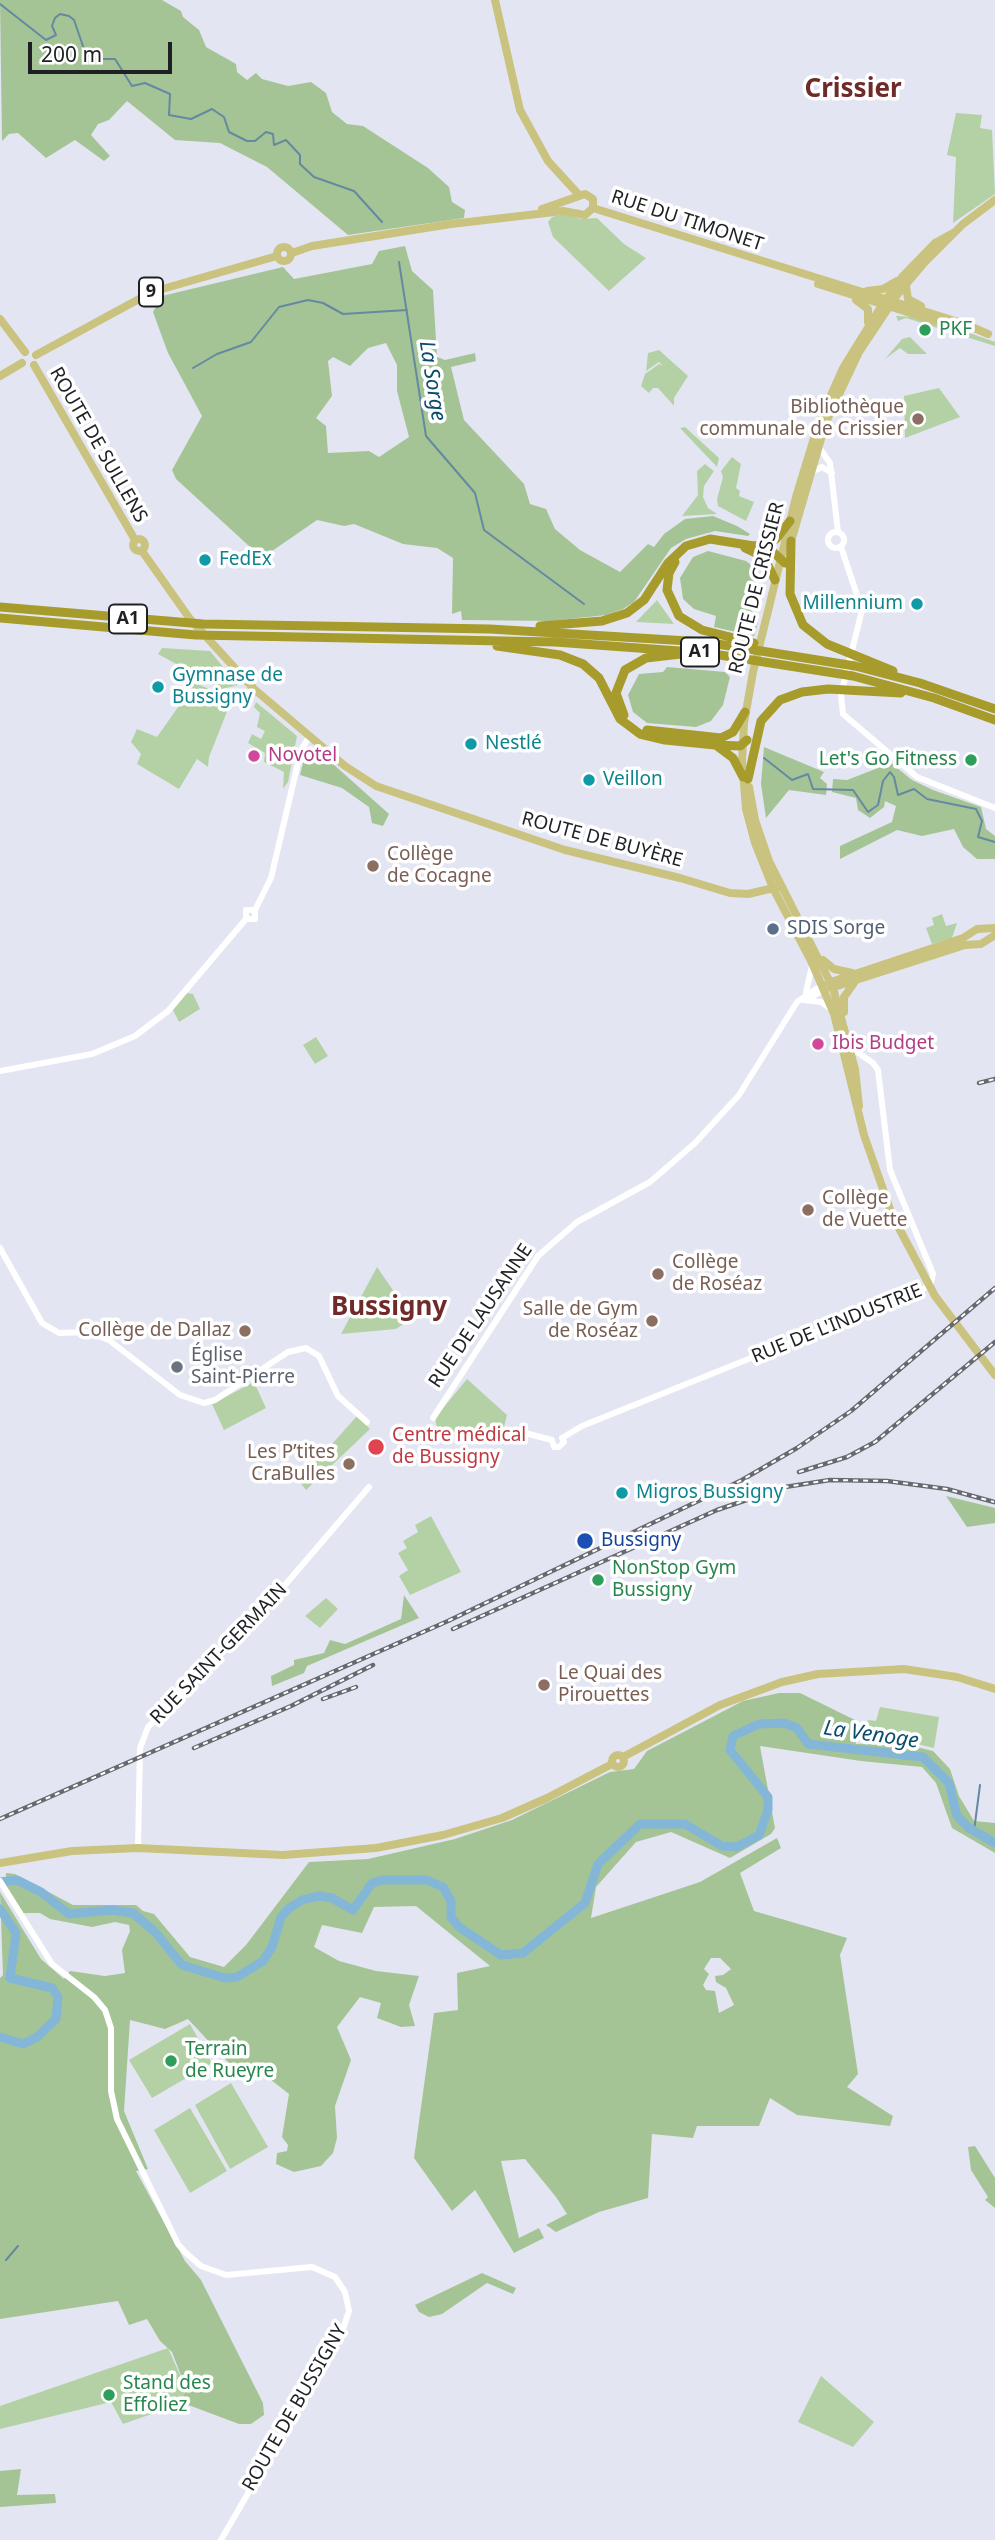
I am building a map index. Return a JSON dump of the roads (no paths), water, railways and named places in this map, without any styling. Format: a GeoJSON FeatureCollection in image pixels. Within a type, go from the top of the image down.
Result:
{"type":"FeatureCollection","features":[{"type":"Feature","properties":{"kind":"highway"},"geometry":{"type":"LineString","coordinates":[[754,546],[771,542],[790,521]]}},
{"type":"Feature","properties":{"kind":"highway"},"geometry":{"type":"LineString","coordinates":[[490,629],[582,623],[619,617],[638,606],[673,557],[686,546],[710,539],[772,551],[783,560]]}},
{"type":"Feature","properties":{"kind":"highway"},"geometry":{"type":"LineString","coordinates":[[791,541],[792,602],[808,631],[832,646],[937,694]]}},
{"type":"Feature","properties":{"kind":"highway"},"geometry":{"type":"LineString","coordinates":[[775,580],[768,562],[758,552],[710,543],[691,548],[679,557],[669,573],[667,590],[677,613],[696,627],[814,658]]}},
{"type":"Feature","properties":{"kind":"highway"},"geometry":{"type":"LineString","coordinates":[[0,601],[40,611]]}},
{"type":"Feature","properties":{"kind":"highway","name":"A1"},"geometry":{"type":"LineString","coordinates":[[0,607],[203,624],[490,629],[664,638],[814,658],[995,709]]}},
{"type":"Feature","properties":{"kind":"highway","name":"A1"},"geometry":{"type":"LineString","coordinates":[[0,618],[196,635],[586,643],[707,653],[832,672],[937,694],[995,720]]}},
{"type":"Feature","properties":{"kind":"highway"},"geometry":{"type":"LineString","coordinates":[[461,641],[572,658],[596,675],[617,716],[633,730],[665,740],[715,745],[745,742]]}},
{"type":"Feature","properties":{"kind":"highway"},"geometry":{"type":"LineString","coordinates":[[707,653],[654,657],[632,664],[622,674],[617,688],[622,713],[632,723],[646,730],[716,738],[730,735],[745,712]]}},
{"type":"Feature","properties":{"kind":"highway"},"geometry":{"type":"LineString","coordinates":[[746,778],[761,721],[773,705],[786,696],[838,688],[937,694]]}},
{"type":"Feature","properties":{"kind":"highway"},"geometry":{"type":"LineString","coordinates":[[715,745],[733,758],[746,778]]}},
{"type":"Feature","properties":{"kind":"main road"},"geometry":{"type":"LineString","coordinates":[[495,0],[520,110],[548,161],[576,197],[575,211]]}},
{"type":"Feature","properties":{"kind":"main road"},"geometry":{"type":"LineString","coordinates":[[576,197],[591,197],[593,208],[585,215],[575,211],[501,218],[576,197]]}},
{"type":"Feature","properties":{"kind":"main road","name":"ROUTE DE CRISSIER"},"geometry":{"type":"LineString","coordinates":[[828,986],[777,887],[765,870],[746,809],[745,712],[783,560],[790,521],[819,422],[842,368],[904,280],[935,243],[955,232],[995,200]]}},
{"type":"Feature","properties":{"kind":"main road","name":"RUE DU TIMONET"},"geometry":{"type":"LineString","coordinates":[[593,208],[861,291],[887,303]]}},
{"type":"Feature","properties":{"kind":"main road","name":"9"},"geometry":{"type":"LineString","coordinates":[[37,355],[124,305],[159,289],[277,256],[278,250],[284,247],[292,253],[354,239],[501,218]]}},
{"type":"Feature","properties":{"kind":"main road","name":"RUE DU TIMONET"},"geometry":{"type":"LineString","coordinates":[[770,264],[845,293],[887,303]]}},
{"type":"Feature","properties":{"kind":"main road"},"geometry":{"type":"LineString","coordinates":[[861,291],[883,289],[904,280],[908,299],[991,335]]}},
{"type":"Feature","properties":{"kind":"main road"},"geometry":{"type":"LineString","coordinates":[[845,293],[866,306],[870,328]]}},
{"type":"Feature","properties":{"kind":"main road"},"geometry":{"type":"LineString","coordinates":[[887,303],[965,324]]}},
{"type":"Feature","properties":{"kind":"main road"},"geometry":{"type":"LineString","coordinates":[[887,303],[908,313],[991,335]]}},
{"type":"Feature","properties":{"kind":"main road"},"geometry":{"type":"LineString","coordinates":[[870,328],[890,316],[908,313]]}},
{"type":"Feature","properties":{"kind":"main road"},"geometry":{"type":"LineString","coordinates":[[0,319],[25,352]]}},
{"type":"Feature","properties":{"kind":"main road","name":"ROUTE DE CRISSIER"},"geometry":{"type":"LineString","coordinates":[[764,636],[775,580],[791,541],[818,446],[840,389],[870,328]]}},
{"type":"Feature","properties":{"kind":"main road"},"geometry":{"type":"LineString","coordinates":[[22,363],[27,367],[34,365],[37,355],[33,351],[25,352]]}},
{"type":"Feature","properties":{"kind":"main road"},"geometry":{"type":"LineString","coordinates":[[0,376],[22,363],[25,352]]}},
{"type":"Feature","properties":{"kind":"main road","name":"ROUTE DE SULLENS"},"geometry":{"type":"LineString","coordinates":[[34,365],[135,540],[145,542],[142,551],[183,611],[213,647],[260,695],[363,779],[391,794],[417,802]]}},
{"type":"Feature","properties":{"kind":"main road","name":"ROUTE DE CRISSIER"},"geometry":{"type":"LineString","coordinates":[[745,742],[755,672]]}},
{"type":"Feature","properties":{"kind":"main road","name":"ROUTE DE CRISSIER"},"geometry":{"type":"LineString","coordinates":[[746,778],[759,835],[777,887]]}},
{"type":"Feature","properties":{"kind":"main road","name":"ROUTE DE BUYÈRE"},"geometry":{"type":"LineString","coordinates":[[417,802],[565,850],[730,893],[753,893],[777,887]]}},
{"type":"Feature","properties":{"kind":"main road"},"geometry":{"type":"LineString","coordinates":[[753,893],[765,870]]}},
{"type":"Feature","properties":{"kind":"main road"},"geometry":{"type":"LineString","coordinates":[[828,986],[975,943],[983,944],[995,928]]}},
{"type":"Feature","properties":{"kind":"main road"},"geometry":{"type":"LineString","coordinates":[[859,1116],[855,1069],[843,1001],[857,977],[973,932],[989,934]]}},
{"type":"Feature","properties":{"kind":"main road"},"geometry":{"type":"LineString","coordinates":[[973,932],[975,943]]}},
{"type":"Feature","properties":{"kind":"main road"},"geometry":{"type":"LineString","coordinates":[[816,961],[857,977]]}},
{"type":"Feature","properties":{"kind":"main road"},"geometry":{"type":"LineString","coordinates":[[828,986],[859,1116],[881,1189],[905,1243],[935,1296],[995,1375]]}},
{"type":"Feature","properties":{"kind":"main road"},"geometry":{"type":"LineString","coordinates":[[828,986],[849,1044]]}},
{"type":"Feature","properties":{"kind":"main road"},"geometry":{"type":"LineString","coordinates":[[0,1863],[72,1851],[138,1848],[323,1854],[420,1841],[513,1813],[612,1764],[614,1756],[623,1757],[720,1705],[782,1682],[845,1670],[904,1669],[957,1677],[995,1689]]}},
{"type":"Feature","properties":{"kind":"street"},"geometry":{"type":"LineString","coordinates":[[818,446],[830,463],[838,532],[844,539],[841,547],[862,610],[841,695],[845,716],[911,774],[995,808]]}},
{"type":"Feature","properties":{"kind":"street"},"geometry":{"type":"LineString","coordinates":[[810,473],[819,467],[832,474]]}},
{"type":"Feature","properties":{"kind":"street"},"geometry":{"type":"LineString","coordinates":[[838,532],[831,534],[828,543],[833,548],[841,547]]}},
{"type":"Feature","properties":{"kind":"street"},"geometry":{"type":"LineString","coordinates":[[0,1071],[92,1054],[135,1036],[168,1010],[246,919],[246,910],[255,910],[271,878],[300,750],[309,737]]}},
{"type":"Feature","properties":{"kind":"street"},"geometry":{"type":"LineString","coordinates":[[816,961],[803,998],[821,1002],[834,1014]]}},
{"type":"Feature","properties":{"kind":"street","name":"RUE DE LAUSANNE"},"geometry":{"type":"LineString","coordinates":[[433,1418],[538,1255],[577,1222],[650,1182],[695,1143],[739,1095],[794,1006],[803,998],[828,986]]}},
{"type":"Feature","properties":{"kind":"street"},"geometry":{"type":"LineString","coordinates":[[849,1044],[871,1061]]}},
{"type":"Feature","properties":{"kind":"street"},"geometry":{"type":"LineString","coordinates":[[855,1069],[861,1062],[871,1061]]}},
{"type":"Feature","properties":{"kind":"street","name":"RUE DE L'INDUSTRIE"},"geometry":{"type":"LineString","coordinates":[[496,1435],[522,1432],[552,1440],[556,1436],[562,1438],[593,1421],[930,1286],[933,1274],[890,1170],[878,1070],[871,1061]]}},
{"type":"Feature","properties":{"kind":"street"},"geometry":{"type":"LineString","coordinates":[[0,1248],[42,1323],[59,1333],[88,1332],[109,1340],[178,1394],[204,1402],[226,1395],[298,1348],[306,1348],[319,1356],[333,1389],[367,1422]]}},
{"type":"Feature","properties":{"kind":"street","name":"RUE SAINT-GERMAIN"},"geometry":{"type":"LineString","coordinates":[[138,1848],[140,1748],[145,1732],[273,1599],[369,1487]]}},
{"type":"Feature","properties":{"kind":"street","name":"ROUTE DE BUSSIGNY"},"geometry":{"type":"LineString","coordinates":[[0,1881],[52,1965],[94,1997],[105,2010],[111,2028],[111,2091],[117,2119],[186,2253],[201,2266],[226,2275],[312,2267],[335,2277],[345,2292],[349,2311],[343,2329],[222,2540]]}},
{"type":"Feature","properties":{"kind":"waterway","name":"La Sorge"},"geometry":{"type":"LineString","coordinates":[[0,4],[46,40],[56,35],[52,26],[55,18],[60,14],[69,16],[74,20],[85,52],[93,59],[115,59],[132,86],[145,83],[170,94],[169,115],[191,119],[212,109],[224,117],[229,132],[247,141],[255,141],[266,132],[273,134],[274,145],[286,140],[300,155],[300,164],[314,177],[354,191],[382,222]]}},
{"type":"Feature","properties":{"kind":"waterway","name":"La Sorge"},"geometry":{"type":"LineString","coordinates":[[399,262],[426,436],[475,493],[484,530],[584,604]]}},
{"type":"Feature","properties":{"kind":"waterway"},"geometry":{"type":"LineString","coordinates":[[193,368],[217,354],[251,342],[279,307],[308,300],[323,303],[343,314],[407,310]]}},
{"type":"Feature","properties":{"kind":"waterway","name":"La Sorge"},"geometry":{"type":"LineString","coordinates":[[764,758],[792,780],[808,774],[813,789],[853,790],[868,812],[878,805],[883,781],[890,772],[894,777],[898,795],[914,789],[927,799],[976,809],[982,821],[978,837],[995,842]]}},
{"type":"Feature","properties":{"kind":"waterway","name":"La Venoge"},"geometry":{"type":"LineString","coordinates":[[0,1882],[17,1880],[41,1892],[69,1914],[112,1910],[133,1913],[155,1932],[182,1965],[225,1978],[237,1977],[263,1961],[272,1947],[281,1917],[302,1900],[318,1896],[332,1898],[353,1910],[372,1883],[383,1880],[427,1880],[443,1887],[451,1901],[451,1917],[459,1927],[501,1955],[523,1953],[585,1903],[598,1864],[640,1824],[685,1824],[722,1846],[737,1847],[759,1835],[768,1810],[768,1797],[730,1750],[733,1736],[759,1724],[784,1723],[797,1728],[808,1744],[923,1757],[949,1783],[957,1816],[969,1828],[995,1843]]}},
{"type":"Feature","properties":{"kind":"waterway"},"geometry":{"type":"LineString","coordinates":[[974,1831],[980,1785]]}},
{"type":"Feature","properties":{"kind":"waterway","name":"La Venoge"},"geometry":{"type":"LineString","coordinates":[[0,1909],[16,1933],[10,1978],[52,1988],[58,1997],[56,2019],[37,2037],[23,2044],[0,2037]]}},
{"type":"Feature","properties":{"kind":"waterway"},"geometry":{"type":"LineString","coordinates":[[6,2260],[18,2246]]}},
{"type":"Feature","properties":{"kind":"railway"},"geometry":{"type":"LineString","coordinates":[[979,1083],[995,1079]]}},
{"type":"Feature","properties":{"kind":"railway"},"geometry":{"type":"LineString","coordinates":[[0,1819],[448,1621],[742,1480],[797,1448],[851,1411],[995,1288]]}},
{"type":"Feature","properties":{"kind":"railway"},"geometry":{"type":"LineString","coordinates":[[799,1472],[847,1457],[875,1442],[995,1342]]}},
{"type":"Feature","properties":{"kind":"railway"},"geometry":{"type":"LineString","coordinates":[[453,1629],[717,1510],[785,1487],[830,1480],[887,1481],[947,1489],[994,1502]]}},
{"type":"Feature","properties":{"kind":"railway"},"geometry":{"type":"LineString","coordinates":[[194,1748],[291,1706],[373,1665]]}},
{"type":"Feature","properties":{"kind":"railway"},"geometry":{"type":"LineString","coordinates":[[323,1699],[356,1687]]}},
{"type":"Feature","properties":{"kind":"place","name":"PKF"},"geometry":{"type":"Point","coordinates":[925,330]}},
{"type":"Feature","properties":{"kind":"place","name":"Bibliothèque communale de Crissier"},"geometry":{"type":"Point","coordinates":[918,419]}},
{"type":"Feature","properties":{"kind":"place","name":"FedEx"},"geometry":{"type":"Point","coordinates":[205,560]}},
{"type":"Feature","properties":{"kind":"place","name":"Millennium"},"geometry":{"type":"Point","coordinates":[917,604]}},
{"type":"Feature","properties":{"kind":"place","name":"Gymnase de Bussigny"},"geometry":{"type":"Point","coordinates":[158,687]}},
{"type":"Feature","properties":{"kind":"place","name":"Nestlé"},"geometry":{"type":"Point","coordinates":[471,744]}},
{"type":"Feature","properties":{"kind":"place","name":"Novotel"},"geometry":{"type":"Point","coordinates":[254,756]}},
{"type":"Feature","properties":{"kind":"place","name":"Let's Go Fitness"},"geometry":{"type":"Point","coordinates":[971,760]}},
{"type":"Feature","properties":{"kind":"place","name":"Veillon"},"geometry":{"type":"Point","coordinates":[589,780]}},
{"type":"Feature","properties":{"kind":"place","name":"Collège de Cocagne"},"geometry":{"type":"Point","coordinates":[373,866]}},
{"type":"Feature","properties":{"kind":"place","name":"SDIS Sorge"},"geometry":{"type":"Point","coordinates":[773,929]}},
{"type":"Feature","properties":{"kind":"place","name":"Ibis Budget"},"geometry":{"type":"Point","coordinates":[818,1044]}},
{"type":"Feature","properties":{"kind":"place","name":"Collège de Vuette"},"geometry":{"type":"Point","coordinates":[808,1210]}},
{"type":"Feature","properties":{"kind":"place","name":"Collège de Roséaz"},"geometry":{"type":"Point","coordinates":[658,1274]}},
{"type":"Feature","properties":{"kind":"place","name":"Salle de Gym de Roséaz"},"geometry":{"type":"Point","coordinates":[652,1321]}},
{"type":"Feature","properties":{"kind":"place","name":"Collège de Dallaz"},"geometry":{"type":"Point","coordinates":[245,1331]}},
{"type":"Feature","properties":{"kind":"place","name":"Église Saint-Pierre"},"geometry":{"type":"Point","coordinates":[177,1367]}},
{"type":"Feature","properties":{"kind":"place","name":"Centre médical de Bussigny"},"geometry":{"type":"Point","coordinates":[376,1447]}},
{"type":"Feature","properties":{"kind":"place","name":"Les P’tites CraBulles"},"geometry":{"type":"Point","coordinates":[349,1464]}},
{"type":"Feature","properties":{"kind":"place","name":"Migros Bussigny"},"geometry":{"type":"Point","coordinates":[622,1493]}},
{"type":"Feature","properties":{"kind":"place","name":"Bussigny"},"geometry":{"type":"Point","coordinates":[585,1541]}},
{"type":"Feature","properties":{"kind":"place","name":"NonStop Gym Bussigny"},"geometry":{"type":"Point","coordinates":[598,1580]}},
{"type":"Feature","properties":{"kind":"place","name":"Le Quai des Pirouettes"},"geometry":{"type":"Point","coordinates":[544,1685]}},
{"type":"Feature","properties":{"kind":"place","name":"Terrain de Rueyre"},"geometry":{"type":"Point","coordinates":[171,2061]}},
{"type":"Feature","properties":{"kind":"place","name":"Stand des Effoliez"},"geometry":{"type":"Point","coordinates":[109,2395]}},
{"type":"Feature","properties":{"kind":"district","name":"Crissier"},"geometry":{"type":"Point","coordinates":[853,90]}},
{"type":"Feature","properties":{"kind":"district","name":"Bussigny"},"geometry":{"type":"Point","coordinates":[389,1308]}}]}
